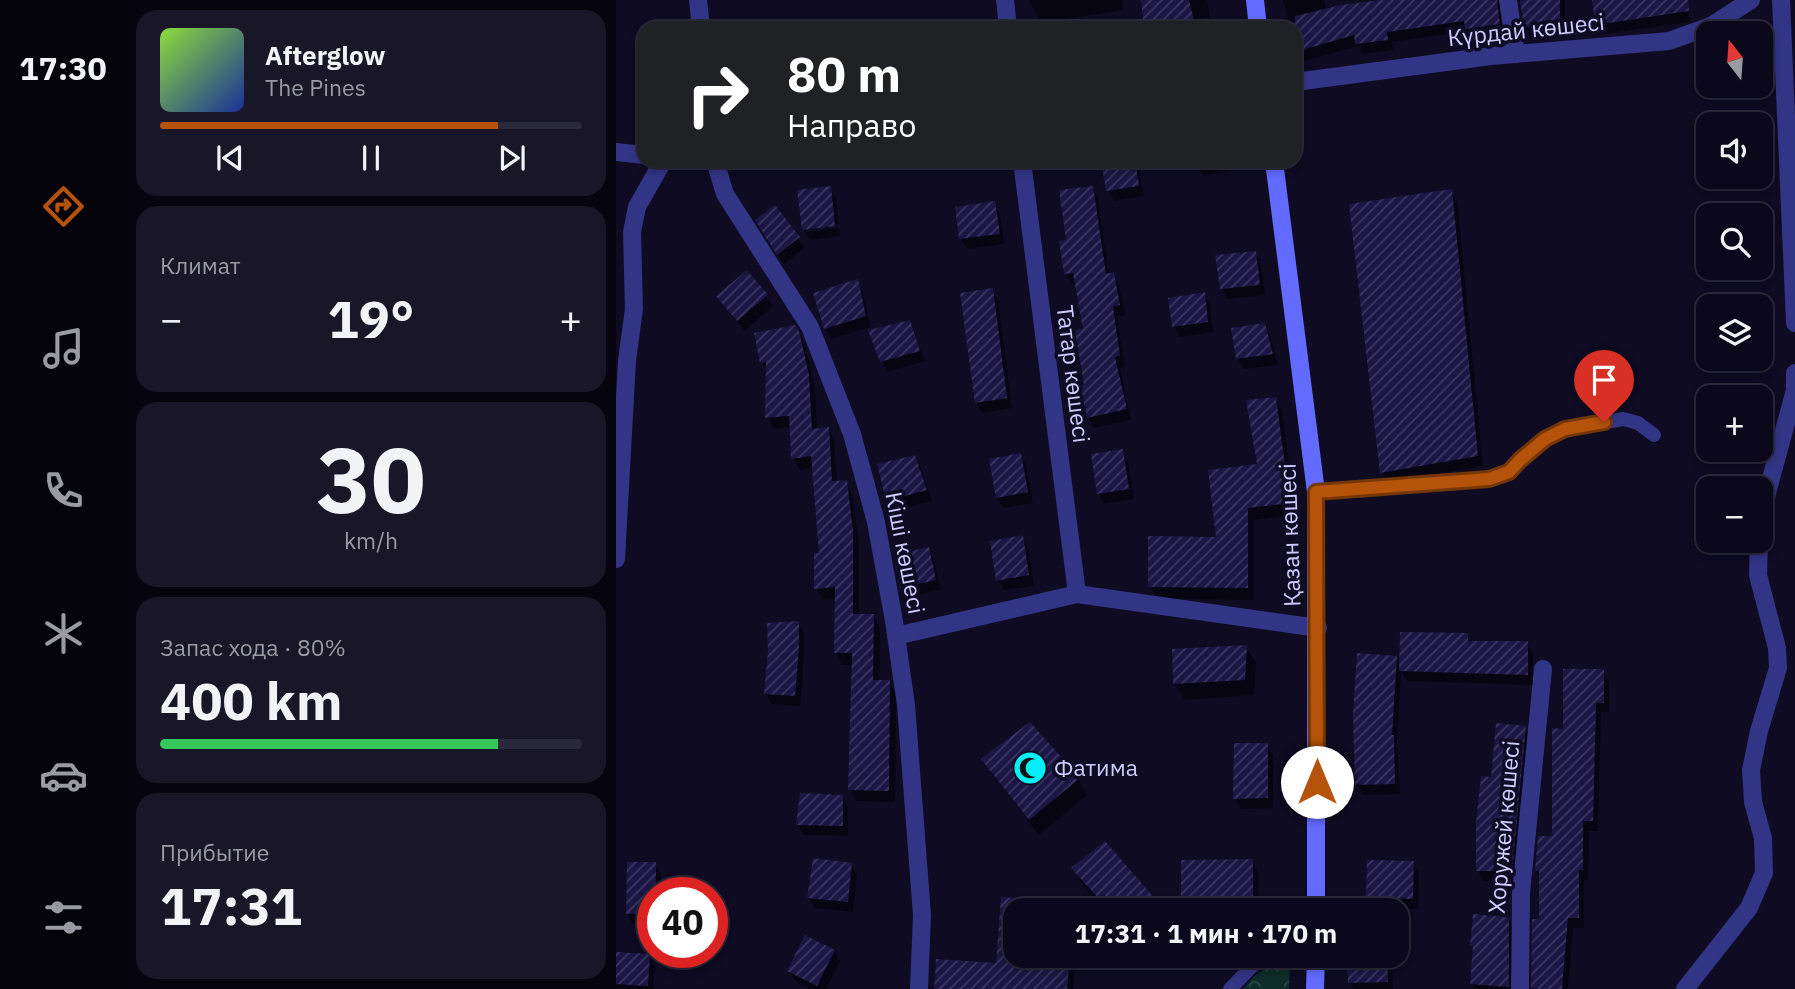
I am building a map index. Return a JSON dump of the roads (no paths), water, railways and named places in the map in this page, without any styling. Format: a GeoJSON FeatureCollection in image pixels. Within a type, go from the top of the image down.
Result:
{"type":"FeatureCollection","features":[{"type":"Feature","properties":{"kind":"street"},"geometry":{"type":"LineString","coordinates":[[698,0],[700,21]]}},
{"type":"Feature","properties":{"kind":"street"},"geometry":{"type":"LineString","coordinates":[[1005,0],[1007,21]]}},
{"type":"Feature","properties":{"kind":"street"},"geometry":{"type":"LineString","coordinates":[[1255,0],[1257,21]]}},
{"type":"Feature","properties":{"kind":"street"},"geometry":{"type":"LineString","coordinates":[[1508,0],[1516,54]]}},
{"type":"Feature","properties":{"kind":"street","name":"Күрдай көшесі"},"geometry":{"type":"LineString","coordinates":[[1302,81],[1516,54],[1669,41],[1711,26],[1751,0]]}},
{"type":"Feature","properties":{"kind":"street"},"geometry":{"type":"LineString","coordinates":[[1781,0],[1795,323]]}},
{"type":"Feature","properties":{"kind":"street"},"geometry":{"type":"LineString","coordinates":[[616,152],[637,154]]}},
{"type":"Feature","properties":{"kind":"street"},"geometry":{"type":"LineString","coordinates":[[616,559],[627,362],[634,309],[632,232],[637,207],[659,168]]}},
{"type":"Feature","properties":{"kind":"street","name":"Кіші көшесі"},"geometry":{"type":"LineString","coordinates":[[717,168],[725,194],[810,327],[852,434],[876,522],[906,705],[922,915],[919,989]]}},
{"type":"Feature","properties":{"kind":"street","name":"Татар көшесі"},"geometry":{"type":"LineString","coordinates":[[1024,168],[1077,594]]}},
{"type":"Feature","properties":{"kind":"street","name":"Қазан көшесі"},"geometry":{"type":"LineString","coordinates":[[1276,168],[1316,492],[1317,898]]}},
{"type":"Feature","properties":{"kind":"street"},"geometry":{"type":"LineString","coordinates":[[1772,476],[1795,390],[1795,373]]}},
{"type":"Feature","properties":{"kind":"street"},"geometry":{"type":"LineString","coordinates":[[1685,989],[1749,908],[1764,873],[1763,838],[1753,802],[1751,770],[1759,731],[1779,668],[1777,648],[1758,575],[1759,553]]}},
{"type":"Feature","properties":{"kind":"street"},"geometry":{"type":"LineString","coordinates":[[896,636],[1077,594],[1318,628]]}},
{"type":"Feature","properties":{"kind":"street","name":"Хоружей көшесі"},"geometry":{"type":"LineString","coordinates":[[1520,989],[1521,892],[1543,669]]}},
{"type":"Feature","properties":{"kind":"street"},"geometry":{"type":"LineString","coordinates":[[1314,989],[1315,968]]}},
{"type":"Feature","properties":{"kind":"lane"},"geometry":{"type":"LineString","coordinates":[[1316,492],[1489,479],[1509,472],[1545,439],[1565,429],[1623,419],[1638,423],[1654,435]]}},
{"type":"Feature","properties":{"kind":"lane"},"geometry":{"type":"LineString","coordinates":[[1230,989],[1250,968]]}},
{"type":"Feature","properties":{"kind":"place","name":"Фатима"},"geometry":{"type":"Point","coordinates":[1030,768]}}]}
